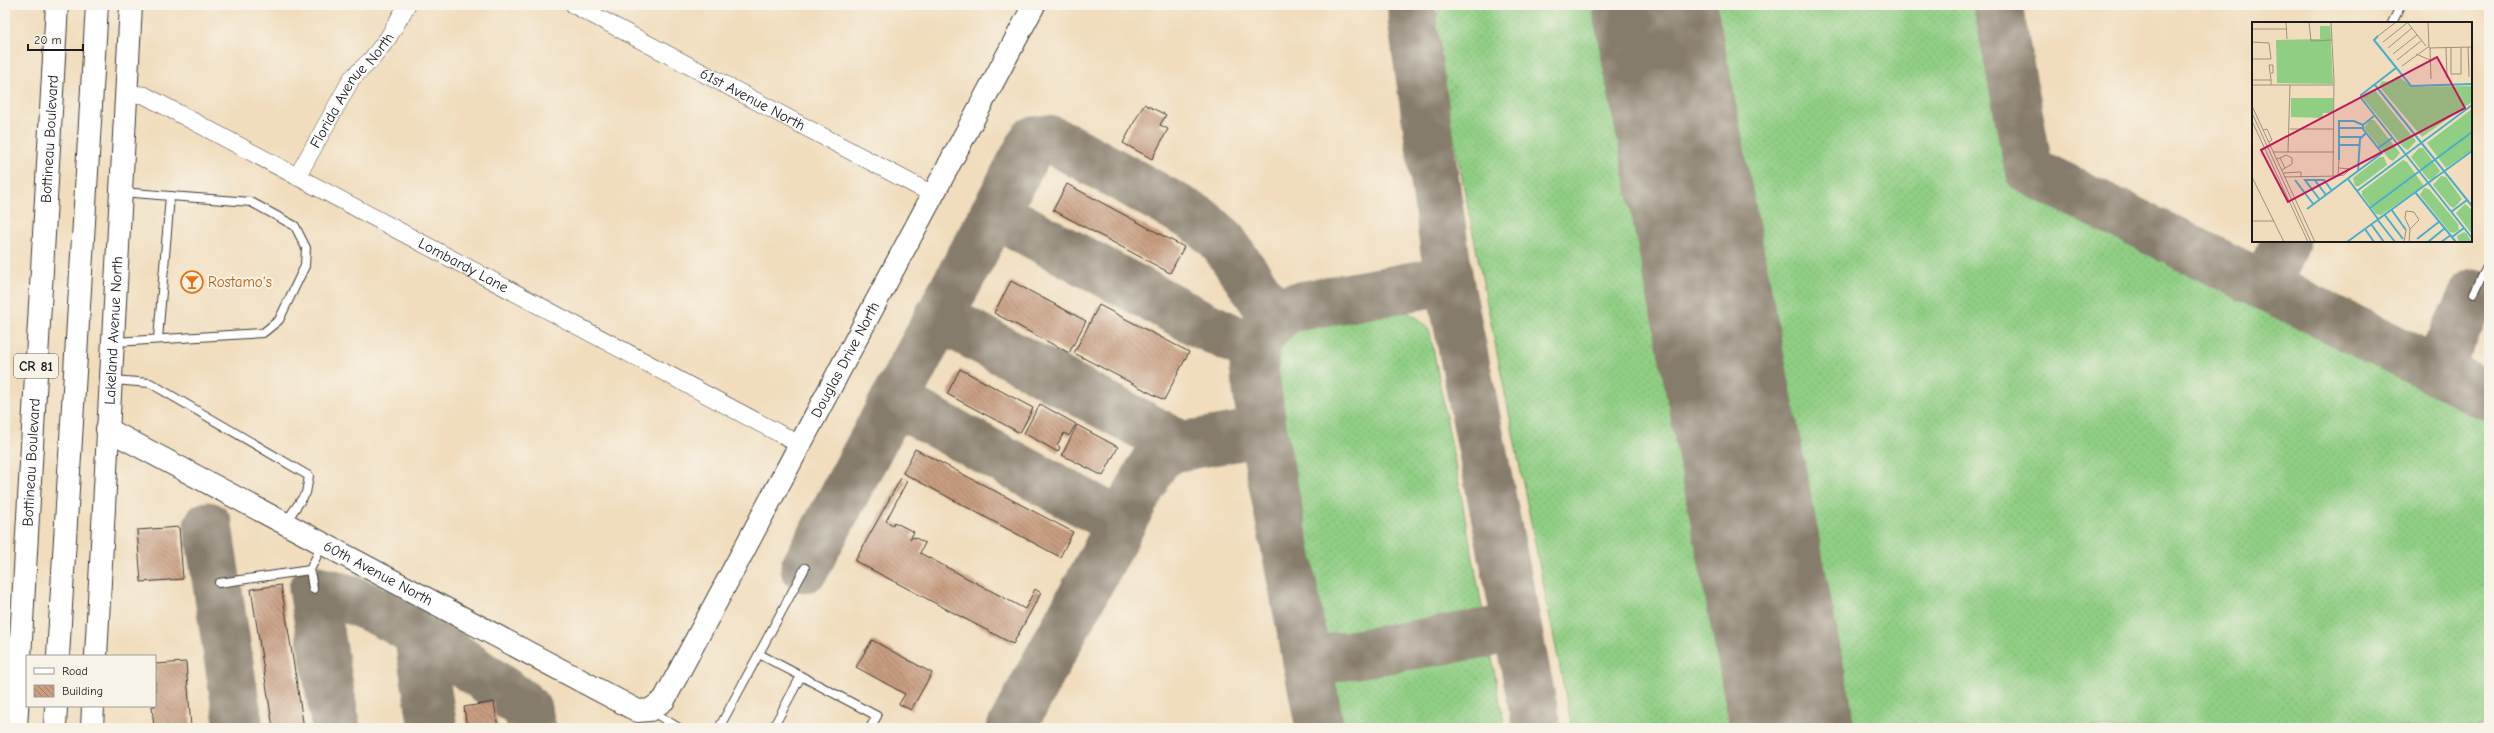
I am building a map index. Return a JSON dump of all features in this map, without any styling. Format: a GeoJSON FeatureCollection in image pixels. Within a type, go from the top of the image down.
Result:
{"type":"FeatureCollection","features":[{"type":"Feature","properties":{"kind":"main road","name":"Bottineau Boulevard"},"geometry":{"type":"LineString","coordinates":[[16,728],[57,5]]}},
{"type":"Feature","properties":{"kind":"main road","name":"CR 81"},"geometry":{"type":"LineString","coordinates":[[58,655],[97,5]]}},
{"type":"Feature","properties":{"kind":"main road","name":"Lakeland Avenue North"},"geometry":{"type":"LineString","coordinates":[[96,655],[131,5]]}},
{"type":"Feature","properties":{"kind":"main road","name":"Douglas Drive North"},"geometry":{"type":"LineString","coordinates":[[650,710],[664,700],[932,194],[1034,5]]}},
{"type":"Feature","properties":{"kind":"main road","name":"60th Avenue North"},"geometry":{"type":"LineString","coordinates":[[107,429],[638,711],[650,710]]}},
{"type":"Feature","properties":{"kind":"main road"},"geometry":{"type":"LineString","coordinates":[[55,728],[56,707]]}},
{"type":"Feature","properties":{"kind":"main road"},"geometry":{"type":"LineString","coordinates":[[92,728],[93,707]]}},
{"type":"Feature","properties":{"kind":"street","name":"Florida Avenue North"},"geometry":{"type":"LineString","coordinates":[[297,178],[352,78],[371,60],[388,38],[407,5]]}},
{"type":"Feature","properties":{"kind":"street","name":"61st Avenue North"},"geometry":{"type":"LineString","coordinates":[[574,5],[932,194]]}},
{"type":"Feature","properties":{"kind":"street","name":"Lombardy Lane"},"geometry":{"type":"LineString","coordinates":[[126,94],[144,95],[297,178],[799,444]]}},
{"type":"Feature","properties":{"kind":"lane"},"geometry":{"type":"LineString","coordinates":[[2392,22],[2401,5]]}},
{"type":"Feature","properties":{"kind":"lane"},"geometry":{"type":"LineString","coordinates":[[112,342],[263,333],[278,320],[304,266],[306,248],[296,226],[251,202],[121,192]]}},
{"type":"Feature","properties":{"kind":"lane"},"geometry":{"type":"LineString","coordinates":[[158,339],[170,196]]}},
{"type":"Feature","properties":{"kind":"lane"},"geometry":{"type":"LineString","coordinates":[[2474,293],[2489,263]]}},
{"type":"Feature","properties":{"kind":"lane"},"geometry":{"type":"LineString","coordinates":[[110,380],[150,383],[310,476],[306,493],[284,524]]}},
{"type":"Feature","properties":{"kind":"lane"},"geometry":{"type":"LineString","coordinates":[[313,589],[310,570],[323,545]]}},
{"type":"Feature","properties":{"kind":"lane"},"geometry":{"type":"LineString","coordinates":[[719,728],[805,568]]}},
{"type":"Feature","properties":{"kind":"lane"},"geometry":{"type":"LineString","coordinates":[[219,584],[310,570]]}},
{"type":"Feature","properties":{"kind":"lane"},"geometry":{"type":"LineString","coordinates":[[759,654],[878,716],[870,728]]}},
{"type":"Feature","properties":{"kind":"lane"},"geometry":{"type":"LineString","coordinates":[[773,728],[801,676]]}},
{"type":"Feature","properties":{"kind":"lane"},"geometry":{"type":"LineString","coordinates":[[650,710],[679,728]]}},
{"type":"Feature","properties":{"kind":"green space"},"geometry":{"type":"Polygon","coordinates":[[[1442,5],[1617,5],[1757,728],[1572,728],[1439,63],[1435,25],[1438,11],[1442,5]]]}},
{"type":"Feature","properties":{"kind":"green space"},"geometry":{"type":"Polygon","coordinates":[[[1689,5],[1815,5],[1825,10],[1850,5],[1976,5],[2006,159],[2044,194],[2489,418],[2489,725],[2472,728],[1830,728],[1689,5]]]}},
{"type":"Feature","properties":{"kind":"green space"},"geometry":{"type":"Polygon","coordinates":[[[1381,310],[1403,312],[1415,316],[1430,332],[1505,728],[1336,728],[1268,364],[1271,352],[1276,343],[1292,326],[1381,310]]]}},
{"type":"Feature","properties":{"kind":"building"},"geometry":{"type":"Polygon","coordinates":[[[1144,104],[1166,115],[1160,125],[1168,129],[1152,159],[1123,143],[1144,104]]]}},
{"type":"Feature","properties":{"kind":"building"},"geometry":{"type":"Polygon","coordinates":[[[1067,184],[1184,247],[1170,273],[1053,210],[1067,184]]]}},
{"type":"Feature","properties":{"kind":"building"},"geometry":{"type":"Polygon","coordinates":[[[1011,281],[1086,321],[1069,353],[994,313],[1011,281]]]}},
{"type":"Feature","properties":{"kind":"building"},"geometry":{"type":"Polygon","coordinates":[[[1099,305],[1189,352],[1164,400],[1074,353],[1099,305]]]}},
{"type":"Feature","properties":{"kind":"building"},"geometry":{"type":"Polygon","coordinates":[[[960,369],[1033,408],[1020,433],[947,394],[960,369]]]}},
{"type":"Feature","properties":{"kind":"building"},"geometry":{"type":"Polygon","coordinates":[[[1040,404],[1076,424],[1069,436],[1064,433],[1057,445],[1060,447],[1058,452],[1024,433],[1040,404]]]}},
{"type":"Feature","properties":{"kind":"building"},"geometry":{"type":"Polygon","coordinates":[[[1077,425],[1118,447],[1103,476],[1062,455],[1077,425]]]}},
{"type":"Feature","properties":{"kind":"building"},"geometry":{"type":"Polygon","coordinates":[[[915,449],[1073,532],[1060,557],[903,473],[915,449]]]}},
{"type":"Feature","properties":{"kind":"building"},"geometry":{"type":"Polygon","coordinates":[[[901,478],[907,481],[886,521],[893,525],[894,522],[914,532],[910,539],[914,537],[925,543],[920,553],[1025,609],[1035,589],[1041,593],[1013,644],[855,561],[901,478]]]}},
{"type":"Feature","properties":{"kind":"building"},"geometry":{"type":"Polygon","coordinates":[[[179,527],[183,579],[141,582],[137,530],[179,527]]]}},
{"type":"Feature","properties":{"kind":"building"},"geometry":{"type":"Polygon","coordinates":[[[281,585],[304,728],[273,728],[251,589],[281,585]]]}},
{"type":"Feature","properties":{"kind":"building"},"geometry":{"type":"Polygon","coordinates":[[[872,640],[932,673],[911,710],[899,704],[905,694],[856,667],[872,640]]]}},
{"type":"Feature","properties":{"kind":"building"},"geometry":{"type":"Polygon","coordinates":[[[186,662],[191,728],[154,728],[152,707],[156,707],[156,664],[186,662]]]}},
{"type":"Feature","properties":{"kind":"building"},"geometry":{"type":"Polygon","coordinates":[[[494,702],[498,728],[467,728],[464,707],[494,702]]]}},
{"type":"Feature","properties":{"kind":"taxiway"},"geometry":{"type":"LineString","coordinates":[[1412,5],[1412,20],[1449,280],[1537,728]]}},
{"type":"Feature","properties":{"kind":"taxiway"},"geometry":{"type":"LineString","coordinates":[[1998,5],[2029,170],[2489,396]]}},
{"type":"Feature","properties":{"kind":"taxiway"},"geometry":{"type":"LineString","coordinates":[[805,568],[1033,141],[1048,139],[1065,146],[1199,220],[1221,239],[1275,317]]}},
{"type":"Feature","properties":{"kind":"taxiway"},"geometry":{"type":"LineString","coordinates":[[994,213],[1201,324],[1255,349]]}},
{"type":"Feature","properties":{"kind":"taxiway"},"geometry":{"type":"LineString","coordinates":[[2265,286],[2286,242]]}},
{"type":"Feature","properties":{"kind":"taxiway"},"geometry":{"type":"LineString","coordinates":[[1320,728],[1263,432],[1254,368],[1255,349],[1266,326],[1289,308],[1449,280]]}},
{"type":"Feature","properties":{"kind":"taxiway"},"geometry":{"type":"LineString","coordinates":[[2437,370],[2474,293]]}},
{"type":"Feature","properties":{"kind":"taxiway"},"geometry":{"type":"LineString","coordinates":[[939,317],[1182,446]]}},
{"type":"Feature","properties":{"kind":"taxiway"},"geometry":{"type":"LineString","coordinates":[[894,401],[1121,523]]}},
{"type":"Feature","properties":{"kind":"taxiway"},"geometry":{"type":"LineString","coordinates":[[1011,728],[1156,459],[1172,448],[1263,432]]}},
{"type":"Feature","properties":{"kind":"taxiway"},"geometry":{"type":"LineString","coordinates":[[208,526],[239,728]]}},
{"type":"Feature","properties":{"kind":"taxiway"},"geometry":{"type":"LineString","coordinates":[[336,728],[313,589],[370,607],[448,652],[522,704],[528,711],[532,728]]}},
{"type":"Feature","properties":{"kind":"taxiway"},"geometry":{"type":"LineString","coordinates":[[1307,662],[1517,628]]}},
{"type":"Feature","properties":{"kind":"taxiway"},"geometry":{"type":"LineString","coordinates":[[418,634],[433,728]]}},
{"type":"Feature","properties":{"kind":"runway"},"geometry":{"type":"LineString","coordinates":[[1654,5],[1793,728]]}},
{"type":"Feature","properties":{"kind":"place","name":"Rostamo's"},"geometry":{"type":"Point","coordinates":[192,282]}}]}
